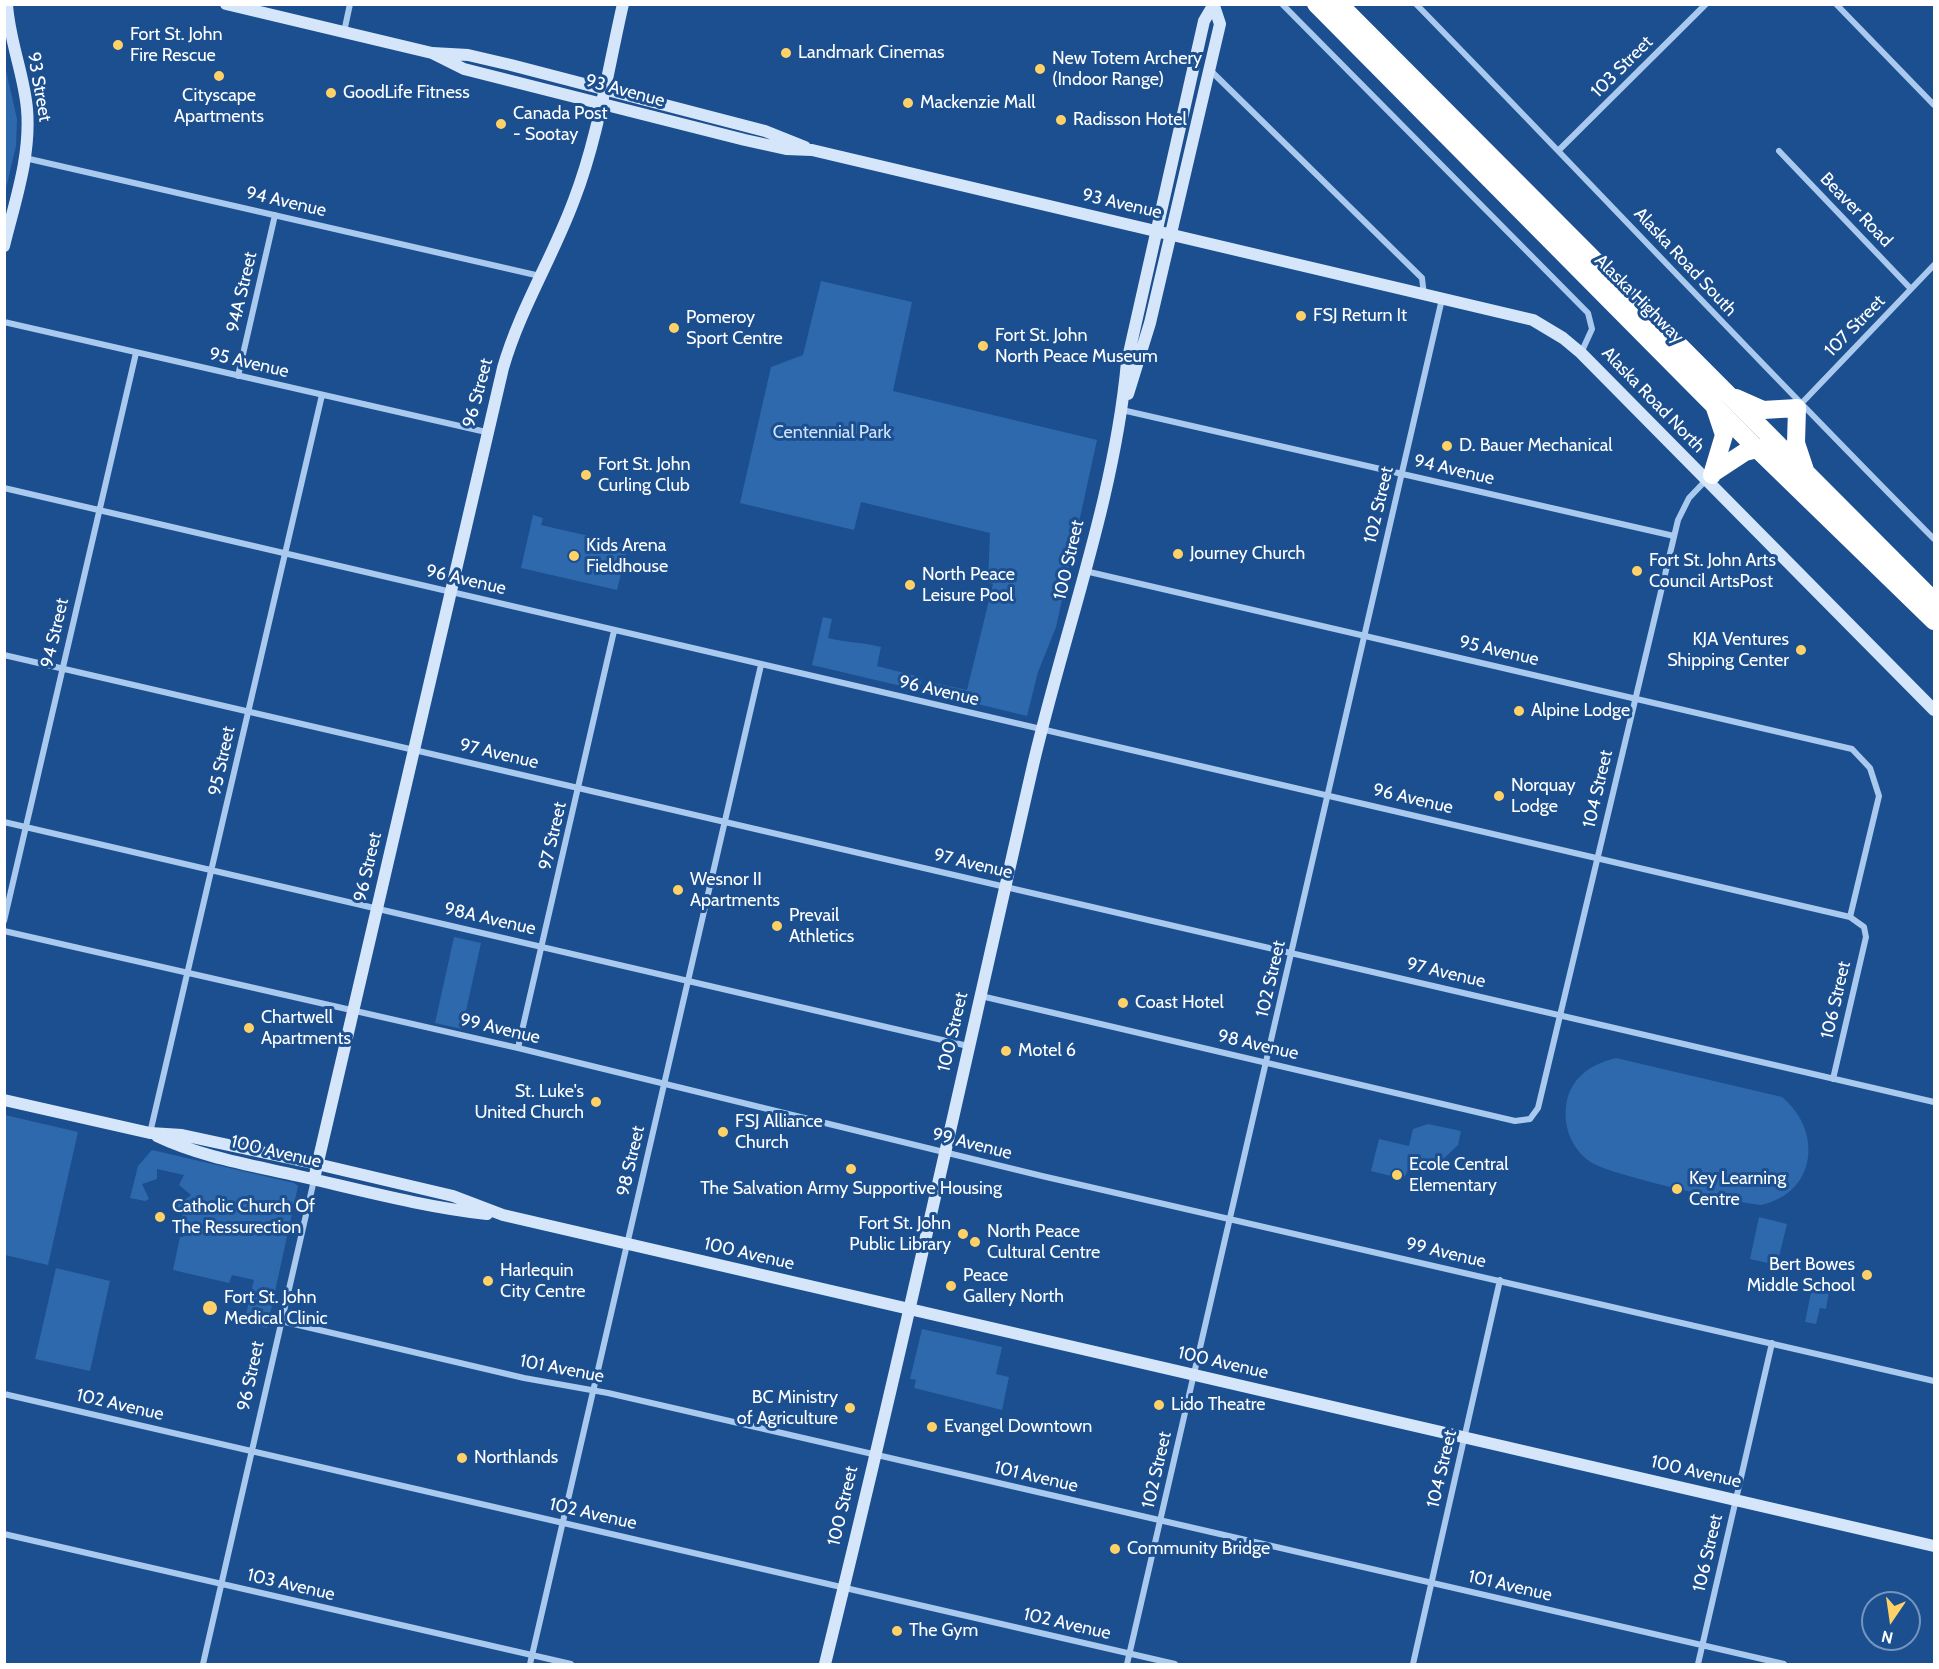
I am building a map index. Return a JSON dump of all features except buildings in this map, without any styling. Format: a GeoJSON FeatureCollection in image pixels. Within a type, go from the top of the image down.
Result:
{"type":"FeatureCollection","features":[{"type":"Feature","properties":{"kind":"highway","name":"Alaska Highway"},"geometry":{"type":"LineString","coordinates":[[1316,4],[1718,397],[1757,425],[1935,601]]}},
{"type":"Feature","properties":{"kind":"highway","name":"Alaska Highway"},"geometry":{"type":"LineString","coordinates":[[1339,4],[1718,397],[1731,421],[1756,448],[1935,621]]}},
{"type":"Feature","properties":{"kind":"highway"},"geometry":{"type":"LineString","coordinates":[[1709,477],[1724,435],[1718,397],[1763,410],[1799,407]]}},
{"type":"Feature","properties":{"kind":"highway"},"geometry":{"type":"LineString","coordinates":[[1731,421],[1757,425],[1799,407]]}},
{"type":"Feature","properties":{"kind":"highway"},"geometry":{"type":"LineString","coordinates":[[1799,407],[1796,443],[1799,458],[1809,477]]}},
{"type":"Feature","properties":{"kind":"highway"},"geometry":{"type":"LineString","coordinates":[[1709,477],[1734,458],[1756,448],[1778,446]]}},
{"type":"Feature","properties":{"kind":"highway"},"geometry":{"type":"LineString","coordinates":[[1709,477],[1744,463],[1775,466]]}},
{"type":"Feature","properties":{"kind":"main road","name":"93 Street"},"geometry":{"type":"LineString","coordinates":[[4,246],[28,142],[27,108],[8,4]]}},
{"type":"Feature","properties":{"kind":"main road","name":"93 Avenue"},"geometry":{"type":"LineString","coordinates":[[226,4],[432,53],[468,56],[603,88],[765,131],[812,150],[1172,233],[1533,320],[1563,338],[1581,353]]}},
{"type":"Feature","properties":{"kind":"main road","name":"96 Street"},"geometry":{"type":"LineString","coordinates":[[314,1179],[486,432],[507,354],[575,198],[623,4]]}},
{"type":"Feature","properties":{"kind":"main road","name":"100 Street"},"geometry":{"type":"LineString","coordinates":[[1122,410],[1139,366],[1210,70],[1220,24],[1214,5]]}},
{"type":"Feature","properties":{"kind":"main road","name":"100 Street"},"geometry":{"type":"LineString","coordinates":[[825,1665],[1041,729],[1085,571],[1122,410],[1127,362],[1204,21],[1214,5]]}},
{"type":"Feature","properties":{"kind":"main road","name":"93 Avenue"},"geometry":{"type":"LineString","coordinates":[[432,53],[464,69],[745,140],[786,149],[812,150]]}},
{"type":"Feature","properties":{"kind":"main road"},"geometry":{"type":"LineString","coordinates":[[1188,93],[1193,107],[1190,125],[1192,148]]}},
{"type":"Feature","properties":{"kind":"main road","name":"Alaska Road North"},"geometry":{"type":"LineString","coordinates":[[1581,353],[1709,477],[1935,710]]}},
{"type":"Feature","properties":{"kind":"main road","name":"100 Avenue"},"geometry":{"type":"LineString","coordinates":[[4,1100],[150,1133],[182,1135],[317,1164],[453,1196],[503,1215],[1935,1546]]}},
{"type":"Feature","properties":{"kind":"main road","name":"100 Avenue"},"geometry":{"type":"LineString","coordinates":[[150,1133],[179,1147],[314,1179],[449,1210],[503,1215]]}},
{"type":"Feature","properties":{"kind":"street"},"geometry":{"type":"LineString","coordinates":[[344,32],[350,4]]}},
{"type":"Feature","properties":{"kind":"street","name":"Alaska Road North"},"geometry":{"type":"LineString","coordinates":[[1282,4],[1588,313],[1592,329],[1581,353]]}},
{"type":"Feature","properties":{"kind":"street","name":"Alaska Road South"},"geometry":{"type":"LineString","coordinates":[[1416,4],[1559,150],[1799,407],[1935,539]]}},
{"type":"Feature","properties":{"kind":"street","name":"103 Street"},"geometry":{"type":"LineString","coordinates":[[1559,150],[1706,4]]}},
{"type":"Feature","properties":{"kind":"street"},"geometry":{"type":"LineString","coordinates":[[1836,4],[1935,105]]}},
{"type":"Feature","properties":{"kind":"street"},"geometry":{"type":"LineString","coordinates":[[1210,70],[1422,278],[1424,295]]}},
{"type":"Feature","properties":{"kind":"street","name":"Beaver Road"},"geometry":{"type":"LineString","coordinates":[[1779,151],[1911,289]]}},
{"type":"Feature","properties":{"kind":"street","name":"94 Avenue"},"geometry":{"type":"LineString","coordinates":[[25,158],[541,276]]}},
{"type":"Feature","properties":{"kind":"street","name":"94A Street"},"geometry":{"type":"LineString","coordinates":[[238,376],[275,215]]}},
{"type":"Feature","properties":{"kind":"street","name":"107 Street"},"geometry":{"type":"LineString","coordinates":[[1799,407],[1935,265]]}},
{"type":"Feature","properties":{"kind":"street","name":"102 Street"},"geometry":{"type":"LineString","coordinates":[[1127,1665],[1442,299]]}},
{"type":"Feature","properties":{"kind":"street","name":"95 Avenue"},"geometry":{"type":"LineString","coordinates":[[4,322],[486,432]]}},
{"type":"Feature","properties":{"kind":"street","name":"94 Street"},"geometry":{"type":"LineString","coordinates":[[4,921],[136,353]]}},
{"type":"Feature","properties":{"kind":"street","name":"95 Street"},"geometry":{"type":"LineString","coordinates":[[150,1133],[189,974],[322,395]]}},
{"type":"Feature","properties":{"kind":"street","name":"94 Avenue"},"geometry":{"type":"LineString","coordinates":[[1122,410],[1674,536]]}},
{"type":"Feature","properties":{"kind":"street","name":"104 Street"},"geometry":{"type":"LineString","coordinates":[[1530,1119],[1538,1108],[1674,536],[1683,506],[1709,477]]}},
{"type":"Feature","properties":{"kind":"street","name":"96 Avenue"},"geometry":{"type":"LineString","coordinates":[[4,488],[1850,917],[1864,927]]}},
{"type":"Feature","properties":{"kind":"street","name":"95 Avenue"},"geometry":{"type":"LineString","coordinates":[[1085,571],[1636,697],[1852,749],[1870,768],[1879,796],[1850,917]]}},
{"type":"Feature","properties":{"kind":"street","name":"97 Street"},"geometry":{"type":"LineString","coordinates":[[518,1048],[580,788],[614,631]]}},
{"type":"Feature","properties":{"kind":"street","name":"97 Avenue"},"geometry":{"type":"LineString","coordinates":[[4,655],[1935,1102]]}},
{"type":"Feature","properties":{"kind":"street","name":"98 Street"},"geometry":{"type":"LineString","coordinates":[[530,1665],[761,665]]}},
{"type":"Feature","properties":{"kind":"street","name":"98A Avenue"},"geometry":{"type":"LineString","coordinates":[[4,822],[969,1046]]}},
{"type":"Feature","properties":{"kind":"street","name":"106 Street"},"geometry":{"type":"LineString","coordinates":[[1833,1079],[1866,937],[1864,927]]}},
{"type":"Feature","properties":{"kind":"street","name":"99 Avenue"},"geometry":{"type":"LineString","coordinates":[[4,931],[518,1048],[665,1086],[944,1152],[1935,1381]]}},
{"type":"Feature","properties":{"kind":"street","name":"98 Avenue"},"geometry":{"type":"LineString","coordinates":[[980,996],[1515,1121],[1530,1119]]}},
{"type":"Feature","properties":{"kind":"street","name":"96 Street"},"geometry":{"type":"LineString","coordinates":[[203,1665],[314,1179]]}},
{"type":"Feature","properties":{"kind":"street","name":"104 Street"},"geometry":{"type":"LineString","coordinates":[[1413,1665],[1500,1280]]}},
{"type":"Feature","properties":{"kind":"street","name":"101 Avenue"},"geometry":{"type":"LineString","coordinates":[[281,1322],[524,1378],[593,1391],[874,1454],[1784,1665]]}},
{"type":"Feature","properties":{"kind":"street","name":"106 Street"},"geometry":{"type":"LineString","coordinates":[[1698,1665],[1772,1344]]}},
{"type":"Feature","properties":{"kind":"street","name":"102 Avenue"},"geometry":{"type":"LineString","coordinates":[[4,1394],[1175,1665]]}},
{"type":"Feature","properties":{"kind":"street","name":"103 Avenue"},"geometry":{"type":"LineString","coordinates":[[4,1534],[571,1665]]}},
{"type":"Feature","properties":{"kind":"green space"},"geometry":{"type":"Polygon","coordinates":[[[5,66],[17,119],[16,146],[5,193],[5,66]]]}},
{"type":"Feature","properties":{"kind":"green space","name":"Centennial Park"},"geometry":{"type":"Polygon","coordinates":[[[821,281],[912,302],[893,391],[1097,440],[1056,627],[1038,672],[1027,716],[932,693],[935,683],[967,690],[993,584],[988,582],[990,533],[861,502],[854,530],[740,503],[771,367],[803,355],[821,281]]]}},
{"type":"Feature","properties":{"kind":"green space","name":"Kids Arena Fieldhouse"},"geometry":{"type":"Polygon","coordinates":[[[533,515],[543,518],[541,525],[628,545],[617,590],[521,568],[533,515]]]}},
{"type":"Feature","properties":{"kind":"green space"},"geometry":{"type":"Polygon","coordinates":[[[823,617],[832,619],[828,638],[881,647],[877,666],[920,677],[922,680],[918,690],[812,665],[823,617]]]}},
{"type":"Feature","properties":{"kind":"green space"},"geometry":{"type":"Polygon","coordinates":[[[454,937],[481,943],[462,1029],[435,1023],[454,937]]]}},
{"type":"Feature","properties":{"kind":"green space"},"geometry":{"type":"Polygon","coordinates":[[[1616,1058],[1782,1097],[1795,1111],[1804,1127],[1808,1143],[1808,1159],[1803,1175],[1794,1188],[1780,1198],[1761,1205],[1700,1194],[1643,1180],[1600,1167],[1589,1161],[1577,1149],[1569,1134],[1566,1117],[1567,1100],[1574,1084],[1585,1072],[1616,1058]]]}},
{"type":"Feature","properties":{"kind":"green space"},"geometry":{"type":"Polygon","coordinates":[[[5,1115],[78,1132],[48,1265],[5,1255],[5,1115]]]}},
{"type":"Feature","properties":{"kind":"green space"},"geometry":{"type":"Polygon","coordinates":[[[1428,1124],[1461,1131],[1458,1145],[1437,1165],[1412,1162],[1405,1176],[1399,1178],[1371,1171],[1379,1139],[1409,1146],[1413,1129],[1428,1124]]]}},
{"type":"Feature","properties":{"kind":"green space"},"geometry":{"type":"Polygon","coordinates":[[[152,1150],[294,1183],[298,1186],[267,1328],[244,1323],[254,1280],[232,1275],[229,1283],[173,1270],[180,1237],[183,1237],[185,1228],[180,1227],[183,1214],[177,1212],[178,1205],[191,1195],[179,1185],[184,1175],[157,1169],[157,1179],[142,1184],[149,1199],[145,1201],[130,1198],[138,1166],[152,1150]]]}},
{"type":"Feature","properties":{"kind":"green space"},"geometry":{"type":"Polygon","coordinates":[[[1759,1217],[1787,1224],[1777,1265],[1750,1259],[1759,1217]]]}},
{"type":"Feature","properties":{"kind":"green space"},"geometry":{"type":"Polygon","coordinates":[[[56,1268],[110,1281],[90,1371],[35,1359],[56,1268]]]}},
{"type":"Feature","properties":{"kind":"green space"},"geometry":{"type":"Polygon","coordinates":[[[1812,1288],[1829,1291],[1826,1309],[1820,1308],[1816,1324],[1805,1322],[1812,1288]]]}},
{"type":"Feature","properties":{"kind":"green space"},"geometry":{"type":"Polygon","coordinates":[[[922,1329],[1002,1347],[996,1374],[1009,1377],[1002,1410],[914,1388],[916,1380],[910,1379],[922,1329]]]}},
{"type":"Feature","properties":{"kind":"place","name":"Fort St. John Fire Rescue"},"geometry":{"type":"Point","coordinates":[118,45]}},
{"type":"Feature","properties":{"kind":"place","name":"Landmark Cinemas"},"geometry":{"type":"Point","coordinates":[786,53]}},
{"type":"Feature","properties":{"kind":"place","name":"New Totem Archery (Indoor Range)"},"geometry":{"type":"Point","coordinates":[1040,69]}},
{"type":"Feature","properties":{"kind":"place","name":"Cityscape Apartments"},"geometry":{"type":"Point","coordinates":[219,76]}},
{"type":"Feature","properties":{"kind":"place","name":"GoodLife Fitness"},"geometry":{"type":"Point","coordinates":[331,93]}},
{"type":"Feature","properties":{"kind":"place","name":"Mackenzie Mall"},"geometry":{"type":"Point","coordinates":[908,103]}},
{"type":"Feature","properties":{"kind":"place","name":"Radisson Hotel"},"geometry":{"type":"Point","coordinates":[1061,120]}},
{"type":"Feature","properties":{"kind":"place","name":"Canada Post - Sootay"},"geometry":{"type":"Point","coordinates":[501,124]}},
{"type":"Feature","properties":{"kind":"place","name":"FSJ Return It"},"geometry":{"type":"Point","coordinates":[1301,316]}},
{"type":"Feature","properties":{"kind":"place","name":"Pomeroy Sport Centre"},"geometry":{"type":"Point","coordinates":[674,328]}},
{"type":"Feature","properties":{"kind":"place","name":"Fort St. John North Peace Museum"},"geometry":{"type":"Point","coordinates":[983,346]}},
{"type":"Feature","properties":{"kind":"place","name":"D. Bauer Mechanical"},"geometry":{"type":"Point","coordinates":[1447,446]}},
{"type":"Feature","properties":{"kind":"place","name":"Fort St. John Curling Club"},"geometry":{"type":"Point","coordinates":[586,475]}},
{"type":"Feature","properties":{"kind":"place","name":"Journey Church"},"geometry":{"type":"Point","coordinates":[1178,554]}},
{"type":"Feature","properties":{"kind":"place","name":"Kids Arena Fieldhouse"},"geometry":{"type":"Point","coordinates":[574,556]}},
{"type":"Feature","properties":{"kind":"place","name":"Fort St. John Arts Council ArtsPost"},"geometry":{"type":"Point","coordinates":[1637,571]}},
{"type":"Feature","properties":{"kind":"place","name":"North Peace Leisure Pool"},"geometry":{"type":"Point","coordinates":[910,585]}},
{"type":"Feature","properties":{"kind":"place","name":"KJA Ventures Shipping Center"},"geometry":{"type":"Point","coordinates":[1801,650]}},
{"type":"Feature","properties":{"kind":"place","name":"Alpine Lodge"},"geometry":{"type":"Point","coordinates":[1519,711]}},
{"type":"Feature","properties":{"kind":"place","name":"Norquay Lodge"},"geometry":{"type":"Point","coordinates":[1499,796]}},
{"type":"Feature","properties":{"kind":"place","name":"Wesnor II Apartments"},"geometry":{"type":"Point","coordinates":[678,890]}},
{"type":"Feature","properties":{"kind":"place","name":"Prevail Athletics"},"geometry":{"type":"Point","coordinates":[777,926]}},
{"type":"Feature","properties":{"kind":"place","name":"Coast Hotel"},"geometry":{"type":"Point","coordinates":[1123,1003]}},
{"type":"Feature","properties":{"kind":"place","name":"Chartwell Apartments"},"geometry":{"type":"Point","coordinates":[249,1028]}},
{"type":"Feature","properties":{"kind":"place","name":"Motel 6"},"geometry":{"type":"Point","coordinates":[1006,1051]}},
{"type":"Feature","properties":{"kind":"place","name":"St. Luke's United Church"},"geometry":{"type":"Point","coordinates":[596,1102]}},
{"type":"Feature","properties":{"kind":"place","name":"FSJ Alliance Church"},"geometry":{"type":"Point","coordinates":[723,1132]}},
{"type":"Feature","properties":{"kind":"place","name":"The Salvation Army Supportive Housing"},"geometry":{"type":"Point","coordinates":[851,1169]}},
{"type":"Feature","properties":{"kind":"place","name":"Ecole Central Elementary"},"geometry":{"type":"Point","coordinates":[1397,1175]}},
{"type":"Feature","properties":{"kind":"place","name":"Key Learning Centre"},"geometry":{"type":"Point","coordinates":[1677,1189]}},
{"type":"Feature","properties":{"kind":"place","name":"Catholic Church Of The Ressurection"},"geometry":{"type":"Point","coordinates":[160,1217]}},
{"type":"Feature","properties":{"kind":"place","name":"Fort St. John Public Library"},"geometry":{"type":"Point","coordinates":[963,1234]}},
{"type":"Feature","properties":{"kind":"place","name":"North Peace Cultural Centre"},"geometry":{"type":"Point","coordinates":[975,1242]}},
{"type":"Feature","properties":{"kind":"place","name":"Bert Bowes Middle School"},"geometry":{"type":"Point","coordinates":[1867,1275]}},
{"type":"Feature","properties":{"kind":"place","name":"Harlequin City Centre"},"geometry":{"type":"Point","coordinates":[488,1281]}},
{"type":"Feature","properties":{"kind":"place","name":"Peace Gallery North"},"geometry":{"type":"Point","coordinates":[951,1286]}},
{"type":"Feature","properties":{"kind":"place","name":"Fort St. John Medical Clinic"},"geometry":{"type":"Point","coordinates":[210,1308]}},
{"type":"Feature","properties":{"kind":"place","name":"Lido Theatre"},"geometry":{"type":"Point","coordinates":[1159,1405]}},
{"type":"Feature","properties":{"kind":"place","name":"BC Ministry of Agriculture"},"geometry":{"type":"Point","coordinates":[850,1408]}},
{"type":"Feature","properties":{"kind":"place","name":"Evangel Downtown"},"geometry":{"type":"Point","coordinates":[932,1427]}},
{"type":"Feature","properties":{"kind":"place","name":"Northlands"},"geometry":{"type":"Point","coordinates":[462,1458]}},
{"type":"Feature","properties":{"kind":"place","name":"Community Bridge"},"geometry":{"type":"Point","coordinates":[1115,1549]}},
{"type":"Feature","properties":{"kind":"place","name":"The Gym"},"geometry":{"type":"Point","coordinates":[897,1631]}}]}
